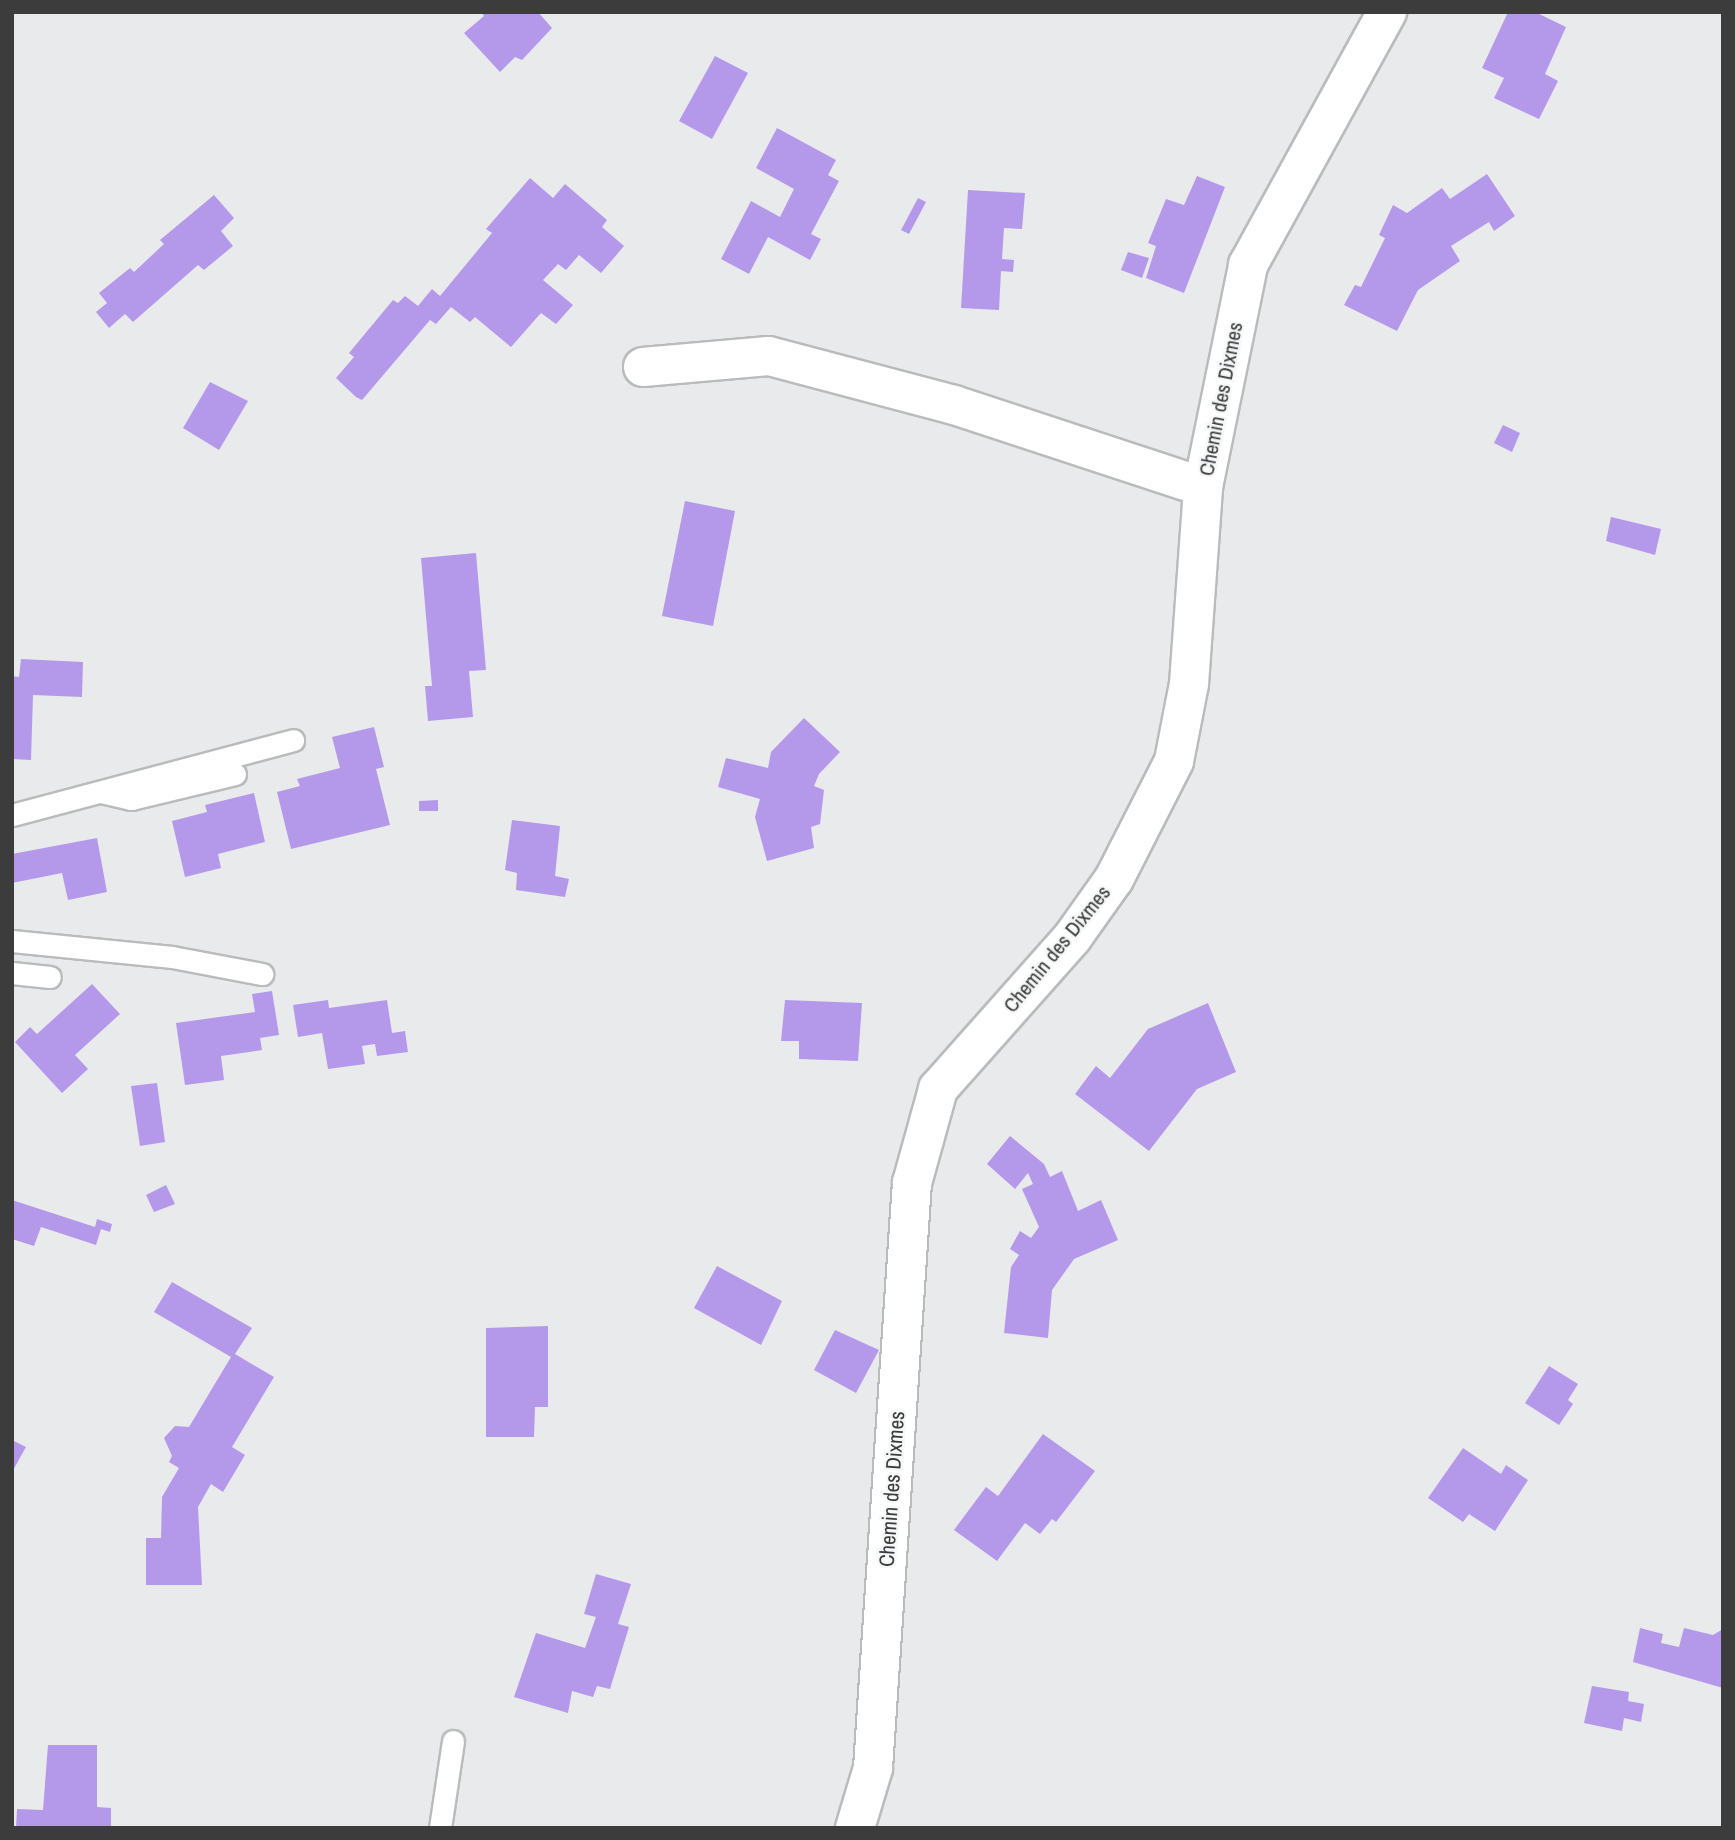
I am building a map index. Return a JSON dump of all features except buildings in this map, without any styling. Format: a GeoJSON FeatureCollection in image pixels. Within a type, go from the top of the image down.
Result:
{"type":"FeatureCollection","features":[{"type":"Feature","properties":{"kind":"street","name":"Chemin des Dixmes"},"geometry":{"type":"LineString","coordinates":[[855,1828],[873,1768],[912,1184],[938,1090],[1072,937],[1107,889],[1174,761],[1189,684],[1203,487],[1248,265],[1388,12]]}},
{"type":"Feature","properties":{"kind":"street"},"geometry":{"type":"LineString","coordinates":[[643,367],[769,356],[954,405],[1203,487]]}},
{"type":"Feature","properties":{"kind":"lane"},"geometry":{"type":"LineString","coordinates":[[12,815],[293,740]]}},
{"type":"Feature","properties":{"kind":"lane"},"geometry":{"type":"LineString","coordinates":[[96,791],[131,799],[235,774]]}},
{"type":"Feature","properties":{"kind":"lane"},"geometry":{"type":"LineString","coordinates":[[12,941],[172,957],[262,974]]}},
{"type":"Feature","properties":{"kind":"lane"},"geometry":{"type":"LineString","coordinates":[[12,973],[50,977]]}},
{"type":"Feature","properties":{"kind":"lane"},"geometry":{"type":"LineString","coordinates":[[440,1828],[453,1741]]}}]}
